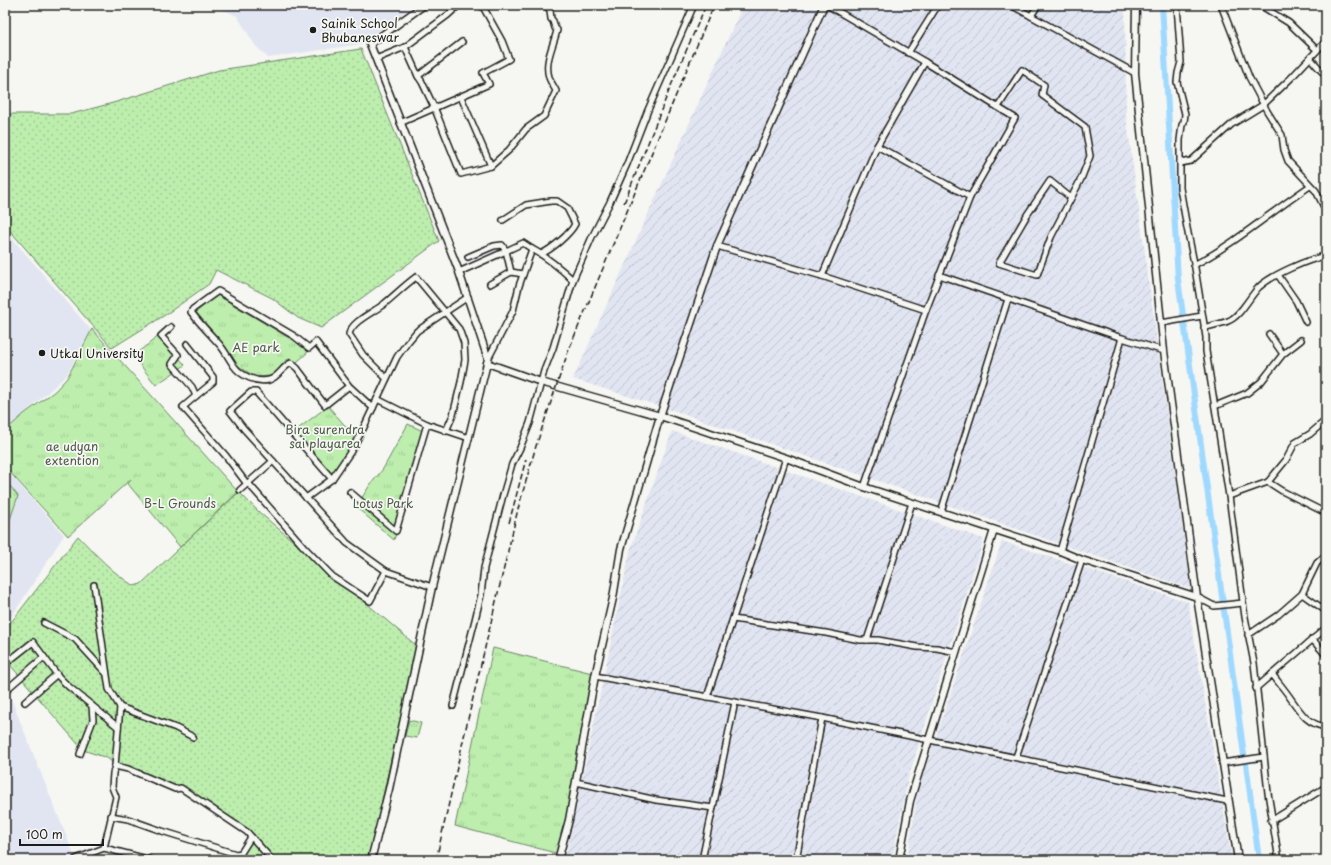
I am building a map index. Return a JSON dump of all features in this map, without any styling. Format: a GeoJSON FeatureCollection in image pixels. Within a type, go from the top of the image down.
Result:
{"type":"FeatureCollection","features":[{"type":"Feature","properties":{"kind":"street"},"geometry":{"type":"LineString","coordinates":[[424,5],[370,44],[459,272],[488,361]]}},
{"type":"Feature","properties":{"kind":"street"},"geometry":{"type":"LineString","coordinates":[[376,59],[405,47],[459,5]]}},
{"type":"Feature","properties":{"kind":"street"},"geometry":{"type":"LineString","coordinates":[[400,123],[489,84],[483,73],[509,59],[502,41],[482,5]]}},
{"type":"Feature","properties":{"kind":"street"},"geometry":{"type":"LineString","coordinates":[[405,47],[434,107],[461,174],[491,166],[509,150],[526,128],[544,116],[556,91],[549,78],[548,71],[550,54],[556,38],[557,30],[551,19],[550,10],[545,5]]}},
{"type":"Feature","properties":{"kind":"street"},"geometry":{"type":"LineString","coordinates":[[454,706],[481,595],[484,568],[503,495],[512,464],[530,423],[541,382],[553,348],[573,280],[627,164],[648,110],[694,5]]}},
{"type":"Feature","properties":{"kind":"street"},"geometry":{"type":"LineString","coordinates":[[558,860],[569,820],[595,676],[613,598],[621,549],[660,416],[717,246],[826,5],[925,62],[1015,118],[970,197],[926,310],[864,487]]}},
{"type":"Feature","properties":{"kind":"street"},"geometry":{"type":"LineString","coordinates":[[908,53],[938,5]]}},
{"type":"Feature","properties":{"kind":"street"},"geometry":{"type":"LineString","coordinates":[[1011,5],[1135,73]]}},
{"type":"Feature","properties":{"kind":"street"},"geometry":{"type":"LineString","coordinates":[[1031,16],[1038,5]]}},
{"type":"Feature","properties":{"kind":"street"},"geometry":{"type":"LineString","coordinates":[[1136,5],[1135,73],[1164,351],[1197,597],[1227,801],[1238,860]]}},
{"type":"Feature","properties":{"kind":"street"},"geometry":{"type":"LineString","coordinates":[[1177,5],[1181,62],[1177,82],[1185,114],[1182,125],[1180,188],[1204,328],[1206,351],[1229,496],[1243,603],[1254,663],[1271,821],[1278,854],[1277,860]]}},
{"type":"Feature","properties":{"kind":"street"},"geometry":{"type":"LineString","coordinates":[[1221,5],[1249,77],[1263,105],[1282,135],[1284,150],[1288,161],[1309,183],[1310,186],[1324,198],[1326,211]]}},
{"type":"Feature","properties":{"kind":"street"},"geometry":{"type":"LineString","coordinates":[[1260,5],[1288,23],[1317,50]]}},
{"type":"Feature","properties":{"kind":"street"},"geometry":{"type":"LineString","coordinates":[[1180,163],[1191,161],[1232,124],[1263,105],[1326,41]]}},
{"type":"Feature","properties":{"kind":"street"},"geometry":{"type":"LineString","coordinates":[[418,76],[462,42]]}},
{"type":"Feature","properties":{"kind":"street"},"geometry":{"type":"LineString","coordinates":[[1310,58],[1326,76]]}},
{"type":"Feature","properties":{"kind":"street"},"geometry":{"type":"LineString","coordinates":[[822,276],[877,146],[925,62]]}},
{"type":"Feature","properties":{"kind":"street"},"geometry":{"type":"LineString","coordinates":[[998,107],[1022,70],[1044,85],[1042,95],[1085,127],[1090,156],[1081,179],[1051,237],[1037,275],[998,263],[1027,215],[1050,181],[1071,198]]}},
{"type":"Feature","properties":{"kind":"street"},"geometry":{"type":"LineString","coordinates":[[461,97],[491,166]]}},
{"type":"Feature","properties":{"kind":"street"},"geometry":{"type":"LineString","coordinates":[[877,146],[970,197]]}},
{"type":"Feature","properties":{"kind":"street"},"geometry":{"type":"LineString","coordinates":[[1194,265],[1215,254],[1278,207],[1310,186]]}},
{"type":"Feature","properties":{"kind":"street"},"geometry":{"type":"LineString","coordinates":[[502,220],[526,205],[534,203],[557,201],[567,208],[575,224],[568,233],[548,251],[541,254]]}},
{"type":"Feature","properties":{"kind":"street"},"geometry":{"type":"LineString","coordinates":[[459,272],[523,243],[541,254],[573,280]]}},
{"type":"Feature","properties":{"kind":"street"},"geometry":{"type":"LineString","coordinates":[[468,257],[494,246],[502,245],[506,251],[511,272]]}},
{"type":"Feature","properties":{"kind":"street"},"geometry":{"type":"LineString","coordinates":[[717,246],[822,276],[926,310]]}},
{"type":"Feature","properties":{"kind":"street"},"geometry":{"type":"LineString","coordinates":[[371,860],[389,789],[432,587],[488,361],[513,312],[523,274],[532,249]]}},
{"type":"Feature","properties":{"kind":"street"},"geometry":{"type":"LineString","coordinates":[[1204,328],[1229,321],[1236,315],[1259,287],[1271,278],[1316,258],[1326,256]]}},
{"type":"Feature","properties":{"kind":"street"},"geometry":{"type":"LineString","coordinates":[[490,284],[511,272],[523,274]]}},
{"type":"Feature","properties":{"kind":"street"},"geometry":{"type":"LineString","coordinates":[[939,275],[1164,351]]}},
{"type":"Feature","properties":{"kind":"street"},"geometry":{"type":"LineString","coordinates":[[1278,275],[1296,302],[1306,322]]}},
{"type":"Feature","properties":{"kind":"street"},"geometry":{"type":"LineString","coordinates":[[386,378],[363,355],[348,334],[350,330],[370,312],[383,304],[416,277],[458,329],[464,343],[465,360],[453,415],[446,431]]}},
{"type":"Feature","properties":{"kind":"street"},"geometry":{"type":"LineString","coordinates":[[349,386],[325,405],[297,368],[291,363],[286,366],[275,378],[267,380],[254,380],[235,367],[220,346],[191,312],[218,291],[294,336],[310,348],[316,342],[349,386],[373,408]]}},
{"type":"Feature","properties":{"kind":"street"},"geometry":{"type":"LineString","coordinates":[[306,498],[332,479],[351,451],[373,408],[386,378],[397,357],[407,343],[417,331],[468,297]]}},
{"type":"Feature","properties":{"kind":"street"},"geometry":{"type":"LineString","coordinates":[[941,512],[1008,299]]}},
{"type":"Feature","properties":{"kind":"street"},"geometry":{"type":"LineString","coordinates":[[1161,323],[1202,316]]}},
{"type":"Feature","properties":{"kind":"street"},"geometry":{"type":"LineString","coordinates":[[171,327],[161,336],[178,355],[172,364],[192,387],[196,396]]}},
{"type":"Feature","properties":{"kind":"street"},"geometry":{"type":"LineString","coordinates":[[1268,336],[1283,354]]}},
{"type":"Feature","properties":{"kind":"street"},"geometry":{"type":"LineString","coordinates":[[1060,551],[1122,338]]}},
{"type":"Feature","properties":{"kind":"street"},"geometry":{"type":"LineString","coordinates":[[1215,406],[1247,394],[1261,382],[1283,354],[1301,340]]}},
{"type":"Feature","properties":{"kind":"street"},"geometry":{"type":"LineString","coordinates":[[187,344],[214,380],[183,407],[304,547],[332,576],[351,590],[370,601],[386,571]]}},
{"type":"Feature","properties":{"kind":"street"},"geometry":{"type":"LineString","coordinates":[[488,361],[541,382],[660,416],[786,458],[864,487],[1197,597],[1214,606],[1243,603]]}},
{"type":"Feature","properties":{"kind":"street"},"geometry":{"type":"LineString","coordinates":[[332,479],[256,392],[251,392],[230,411],[347,544],[386,571],[432,587]]}},
{"type":"Feature","properties":{"kind":"street"},"geometry":{"type":"LineString","coordinates":[[377,399],[427,424],[469,438]]}},
{"type":"Feature","properties":{"kind":"street"},"geometry":{"type":"LineString","coordinates":[[1229,496],[1268,482],[1286,460],[1294,443],[1325,423]]}},
{"type":"Feature","properties":{"kind":"street"},"geometry":{"type":"LineString","coordinates":[[350,492],[396,531],[427,424]]}},
{"type":"Feature","properties":{"kind":"street"},"geometry":{"type":"LineString","coordinates":[[707,697],[786,458]]}},
{"type":"Feature","properties":{"kind":"street"},"geometry":{"type":"LineString","coordinates":[[240,490],[273,461]]}},
{"type":"Feature","properties":{"kind":"street"},"geometry":{"type":"LineString","coordinates":[[1268,482],[1282,491],[1326,513]]}},
{"type":"Feature","properties":{"kind":"street"},"geometry":{"type":"LineString","coordinates":[[867,640],[912,503]]}},
{"type":"Feature","properties":{"kind":"street"},"geometry":{"type":"LineString","coordinates":[[899,860],[910,801],[994,530]]}},
{"type":"Feature","properties":{"kind":"street"},"geometry":{"type":"LineString","coordinates":[[1248,635],[1278,614],[1302,594],[1317,563],[1326,555]]}},
{"type":"Feature","properties":{"kind":"street"},"geometry":{"type":"LineString","coordinates":[[1016,757],[1082,560]]}},
{"type":"Feature","properties":{"kind":"street"},"geometry":{"type":"LineString","coordinates":[[94,585],[109,690],[120,707],[176,728],[193,737]]}},
{"type":"Feature","properties":{"kind":"street"},"geometry":{"type":"LineString","coordinates":[[1302,594],[1326,611]]}},
{"type":"Feature","properties":{"kind":"street"},"geometry":{"type":"LineString","coordinates":[[733,619],[826,633],[860,640],[878,640],[956,652]]}},
{"type":"Feature","properties":{"kind":"street"},"geometry":{"type":"LineString","coordinates":[[44,623],[75,640],[106,674]]}},
{"type":"Feature","properties":{"kind":"street"},"geometry":{"type":"LineString","coordinates":[[1256,688],[1326,628]]}},
{"type":"Feature","properties":{"kind":"street"},"geometry":{"type":"LineString","coordinates":[[1312,639],[1326,655]]}},
{"type":"Feature","properties":{"kind":"street"},"geometry":{"type":"LineString","coordinates":[[5,664],[33,642],[56,674],[68,686],[118,727]]}},
{"type":"Feature","properties":{"kind":"street"},"geometry":{"type":"LineString","coordinates":[[6,690],[44,657]]}},
{"type":"Feature","properties":{"kind":"street"},"geometry":{"type":"LineString","coordinates":[[25,702],[56,674]]}},
{"type":"Feature","properties":{"kind":"street"},"geometry":{"type":"LineString","coordinates":[[1272,674],[1304,717],[1319,726],[1326,727]]}},
{"type":"Feature","properties":{"kind":"street"},"geometry":{"type":"LineString","coordinates":[[595,676],[822,718],[1227,801]]}},
{"type":"Feature","properties":{"kind":"street"},"geometry":{"type":"LineString","coordinates":[[702,860],[735,702]]}},
{"type":"Feature","properties":{"kind":"street"},"geometry":{"type":"LineString","coordinates":[[80,754],[93,720],[92,706]]}},
{"type":"Feature","properties":{"kind":"street"},"geometry":{"type":"LineString","coordinates":[[104,848],[116,797],[112,787],[120,707]]}},
{"type":"Feature","properties":{"kind":"street"},"geometry":{"type":"LineString","coordinates":[[796,860],[822,718]]}},
{"type":"Feature","properties":{"kind":"street"},"geometry":{"type":"LineString","coordinates":[[1222,762],[1264,757]]}},
{"type":"Feature","properties":{"kind":"street"},"geometry":{"type":"LineString","coordinates":[[115,766],[128,769],[175,789],[181,788],[247,832],[272,860]]}},
{"type":"Feature","properties":{"kind":"street"},"geometry":{"type":"LineString","coordinates":[[576,782],[656,800],[713,808]]}},
{"type":"Feature","properties":{"kind":"street"},"geometry":{"type":"LineString","coordinates":[[1271,821],[1326,787]]}},
{"type":"Feature","properties":{"kind":"street"},"geometry":{"type":"LineString","coordinates":[[111,816],[128,819],[236,854],[241,853]]}},
{"type":"Feature","properties":{"kind":"street"},"geometry":{"type":"LineString","coordinates":[[238,860],[251,837]]}},
{"type":"Feature","properties":{"kind":"street"},"geometry":{"type":"LineString","coordinates":[[76,859],[104,848],[151,860]]}},
{"type":"Feature","properties":{"kind":"shaded area","name":"Sainik School Bhubaneswar"},"geometry":{"type":"Polygon","coordinates":[[[213,5],[414,5],[361,44],[268,58],[255,45],[237,16],[213,5]]]}},
{"type":"Feature","properties":{"kind":"shaded area"},"geometry":{"type":"Polygon","coordinates":[[[743,5],[1125,5],[1126,115],[1191,589],[678,412],[573,379],[743,5]]]}},
{"type":"Feature","properties":{"kind":"shaded area","name":"Utkal University"},"geometry":{"type":"Polygon","coordinates":[[[5,230],[91,330],[66,376],[5,431],[5,230]]]}},
{"type":"Feature","properties":{"kind":"shaded area"},"geometry":{"type":"Polygon","coordinates":[[[672,431],[984,539],[908,779],[892,860],[565,860],[630,551],[672,431]]]}},
{"type":"Feature","properties":{"kind":"shaded area"},"geometry":{"type":"Polygon","coordinates":[[[5,468],[64,535],[5,627],[5,468]]]}},
{"type":"Feature","properties":{"kind":"shaded area"},"geometry":{"type":"Polygon","coordinates":[[[1002,541],[1188,602],[1232,860],[907,860],[918,790],[1002,541]]]}},
{"type":"Feature","properties":{"kind":"shaded area"},"geometry":{"type":"Polygon","coordinates":[[[5,684],[76,860],[5,860],[5,684]]]}},
{"type":"Feature","properties":{"kind":"green space"},"geometry":{"type":"Polygon","coordinates":[[[361,49],[439,241],[321,328],[298,318],[272,298],[216,270],[209,284],[165,315],[112,348],[5,225],[5,114],[71,114],[113,103],[219,70],[361,49]]]}},
{"type":"Feature","properties":{"kind":"green space","name":"AE park"},"geometry":{"type":"Polygon","coordinates":[[[217,295],[289,338],[291,334],[308,352],[297,362],[289,359],[285,361],[284,368],[271,376],[255,377],[237,365],[222,342],[196,312],[217,295]]]}},
{"type":"Feature","properties":{"kind":"green space","name":"ae udyan extention"},"geometry":{"type":"Polygon","coordinates":[[[92,329],[238,492],[180,547],[128,484],[131,479],[68,536],[5,467],[5,431],[24,414],[55,391],[67,378],[92,329]]]}},
{"type":"Feature","properties":{"kind":"green space"},"geometry":{"type":"Polygon","coordinates":[[[160,335],[185,365],[156,385],[133,356],[160,335]]]}},
{"type":"Feature","properties":{"kind":"green space","name":"Bira surendra sai playarea"},"geometry":{"type":"Polygon","coordinates":[[[328,406],[355,437],[349,450],[332,475],[294,432],[328,406]]]}},
{"type":"Feature","properties":{"kind":"green space","name":"Lotus Park"},"geometry":{"type":"Polygon","coordinates":[[[408,424],[427,433],[394,540],[356,507],[370,485],[383,469],[408,424]]]}},
{"type":"Feature","properties":{"kind":"green space"},"geometry":{"type":"Polygon","coordinates":[[[5,480],[18,496],[5,534],[5,480]]]}},
{"type":"Feature","properties":{"kind":"green space"},"geometry":{"type":"Polygon","coordinates":[[[239,492],[260,513],[418,647],[406,702],[391,759],[369,860],[273,860],[258,842],[216,809],[175,788],[117,766],[107,758],[83,750],[5,659],[5,630],[78,536],[97,556],[134,586],[141,584],[239,492]]]}},
{"type":"Feature","properties":{"kind":"green space"},"geometry":{"type":"Polygon","coordinates":[[[493,648],[592,673],[569,815],[559,854],[455,826],[493,648]]]}},
{"type":"Feature","properties":{"kind":"green space"},"geometry":{"type":"Polygon","coordinates":[[[409,720],[421,723],[417,738],[405,736],[409,720]]]}},
{"type":"Feature","properties":{"kind":"green space"},"geometry":{"type":"Polygon","coordinates":[[[251,837],[271,860],[239,860],[251,837]]]}},
{"type":"Feature","properties":{"kind":"waterway"},"geometry":{"type":"LineString","coordinates":[[1162,5],[1178,279],[1244,755]]}},
{"type":"Feature","properties":{"kind":"waterway"},"geometry":{"type":"LineString","coordinates":[[1246,764],[1259,860]]}},
{"type":"Feature","properties":{"kind":"railway"},"geometry":{"type":"LineString","coordinates":[[624,203],[670,88],[706,5]]}},
{"type":"Feature","properties":{"kind":"railway"},"geometry":{"type":"LineString","coordinates":[[436,860],[518,509],[536,446],[569,349],[714,5]]}},
{"type":"Feature","properties":{"kind":"railway"},"geometry":{"type":"LineString","coordinates":[[509,523],[526,459]]}},
{"type":"Feature","properties":{"kind":"place","name":"Sainik School Bhubaneswar"},"geometry":{"type":"Point","coordinates":[313,30]}},
{"type":"Feature","properties":{"kind":"place","name":"Utkal University"},"geometry":{"type":"Point","coordinates":[42,353]}},
{"type":"Feature","properties":{"kind":"park label","name":"B-L Grounds"},"geometry":{"type":"Point","coordinates":[180,503]}}]}
